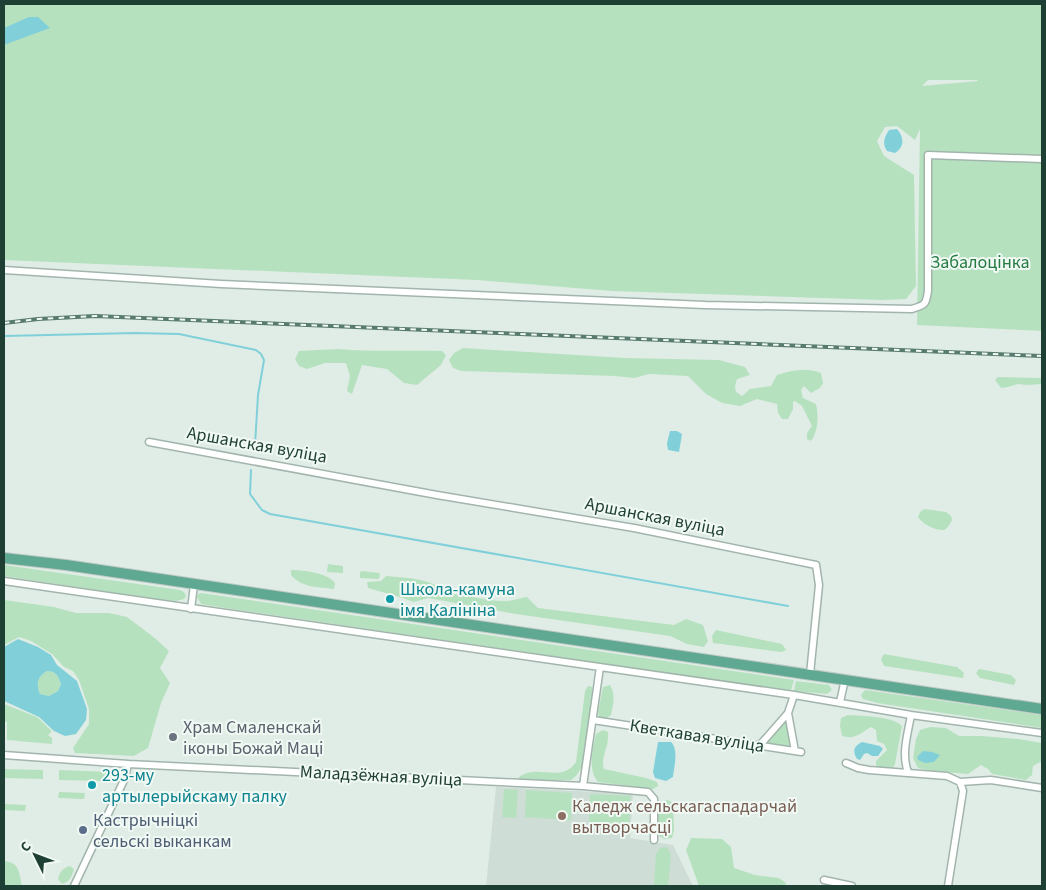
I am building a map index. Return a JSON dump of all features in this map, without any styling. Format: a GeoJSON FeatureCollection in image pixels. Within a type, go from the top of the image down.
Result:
{"type":"FeatureCollection","features":[{"type":"Feature","properties":{"kind":"main road"},"geometry":{"type":"LineString","coordinates":[[4,558],[66,565],[1042,709]]}},
{"type":"Feature","properties":{"kind":"street"},"geometry":{"type":"LineString","coordinates":[[4,270],[221,284],[705,305],[912,309],[923,306],[927,301],[928,155],[1042,159]]}},
{"type":"Feature","properties":{"kind":"street","name":"Аршанская вуліца"},"geometry":{"type":"LineString","coordinates":[[150,442],[437,495],[634,528],[816,565],[818,585],[810,674]]}},
{"type":"Feature","properties":{"kind":"street"},"geometry":{"type":"LineString","coordinates":[[4,581],[794,695],[911,715],[1042,733]]}},
{"type":"Feature","properties":{"kind":"street"},"geometry":{"type":"LineString","coordinates":[[191,609],[194,585]]}},
{"type":"Feature","properties":{"kind":"street"},"geometry":{"type":"LineString","coordinates":[[583,786],[600,668]]}},
{"type":"Feature","properties":{"kind":"street"},"geometry":{"type":"LineString","coordinates":[[840,702],[845,679]]}},
{"type":"Feature","properties":{"kind":"street"},"geometry":{"type":"LineString","coordinates":[[760,745],[788,713],[794,695]]}},
{"type":"Feature","properties":{"kind":"street","name":"Кветкавая вуліца"},"geometry":{"type":"LineString","coordinates":[[593,720],[798,752],[788,713]]}},
{"type":"Feature","properties":{"kind":"street"},"geometry":{"type":"LineString","coordinates":[[908,772],[905,757],[911,715]]}},
{"type":"Feature","properties":{"kind":"street","name":"Маладзёжная вуліца"},"geometry":{"type":"LineString","coordinates":[[4,755],[128,764],[583,786],[648,792],[654,799],[654,840]]}},
{"type":"Feature","properties":{"kind":"street"},"geometry":{"type":"LineString","coordinates":[[846,763],[869,770],[947,776],[960,782],[991,780],[1042,788]]}},
{"type":"Feature","properties":{"kind":"street"},"geometry":{"type":"LineString","coordinates":[[74,886],[125,778],[128,764]]}},
{"type":"Feature","properties":{"kind":"street"},"geometry":{"type":"LineString","coordinates":[[948,886],[963,791],[960,782]]}},
{"type":"Feature","properties":{"kind":"street"},"geometry":{"type":"LineString","coordinates":[[824,880],[852,886]]}},
{"type":"Feature","properties":{"kind":"shaded area","name":"Каледж сельскагаспадарчай вытворчасці"},"geometry":{"type":"Polygon","coordinates":[[[496,787],[633,794],[630,838],[673,845],[693,886],[486,886],[496,787]]]}},
{"type":"Feature","properties":{"kind":"green space","name":"Забалоцінка"},"geometry":{"type":"Polygon","coordinates":[[[4,4],[1042,4],[1042,331],[917,325],[920,129],[915,140],[897,126],[885,127],[877,141],[884,156],[914,175],[916,286],[906,299],[882,300],[612,291],[477,280],[4,260],[4,4]],[[928,80],[922,86],[978,81],[928,80]]]}},
{"type":"Feature","properties":{"kind":"green space"},"geometry":{"type":"Polygon","coordinates":[[[463,348],[625,358],[719,360],[745,367],[750,375],[737,379],[735,386],[736,392],[742,396],[750,389],[771,386],[777,375],[799,370],[815,371],[821,373],[823,383],[820,388],[811,393],[804,386],[801,390],[803,398],[816,404],[818,418],[816,428],[811,441],[807,439],[807,433],[812,426],[802,406],[795,401],[793,402],[793,409],[788,419],[782,419],[778,413],[777,404],[757,399],[740,406],[722,403],[706,394],[688,376],[649,374],[634,378],[461,371],[453,368],[449,360],[454,353],[463,348]]]}},
{"type":"Feature","properties":{"kind":"green space"},"geometry":{"type":"Polygon","coordinates":[[[338,349],[442,351],[446,355],[441,365],[417,385],[404,383],[387,369],[362,365],[352,394],[347,391],[350,376],[346,363],[325,363],[307,369],[299,366],[295,359],[299,351],[338,349]]]}},
{"type":"Feature","properties":{"kind":"green space"},"geometry":{"type":"Polygon","coordinates":[[[998,377],[1042,378],[1042,384],[1018,384],[1001,388],[995,380],[998,377]]]}},
{"type":"Feature","properties":{"kind":"green space"},"geometry":{"type":"Polygon","coordinates":[[[924,509],[946,512],[951,516],[952,520],[944,530],[933,528],[918,517],[924,509]]]}},
{"type":"Feature","properties":{"kind":"green space"},"geometry":{"type":"Polygon","coordinates":[[[328,564],[343,566],[343,573],[327,572],[328,564]]]}},
{"type":"Feature","properties":{"kind":"green space"},"geometry":{"type":"Polygon","coordinates":[[[4,565],[180,590],[186,596],[184,599],[176,601],[161,600],[4,576],[4,565]]]}},
{"type":"Feature","properties":{"kind":"green space"},"geometry":{"type":"Polygon","coordinates":[[[291,570],[321,574],[335,583],[334,589],[305,585],[291,575],[291,570]]]}},
{"type":"Feature","properties":{"kind":"green space"},"geometry":{"type":"Polygon","coordinates":[[[360,572],[379,573],[379,579],[360,578],[360,572]]]}},
{"type":"Feature","properties":{"kind":"green space"},"geometry":{"type":"Polygon","coordinates":[[[386,576],[411,578],[427,582],[448,594],[506,601],[527,597],[538,608],[674,625],[686,619],[703,625],[708,641],[704,647],[687,644],[670,636],[516,614],[428,598],[414,602],[368,588],[367,582],[381,581],[386,576]]]}},
{"type":"Feature","properties":{"kind":"green space"},"geometry":{"type":"Polygon","coordinates":[[[201,593],[794,680],[791,690],[735,683],[201,604],[197,597],[201,593]]]}},
{"type":"Feature","properties":{"kind":"green space"},"geometry":{"type":"Polygon","coordinates":[[[4,600],[54,607],[76,613],[109,613],[127,617],[169,651],[160,668],[170,683],[161,703],[148,748],[134,756],[75,753],[73,748],[89,724],[89,709],[79,680],[73,671],[64,667],[52,654],[31,641],[19,637],[4,645],[4,600]]]}},
{"type":"Feature","properties":{"kind":"green space"},"geometry":{"type":"Polygon","coordinates":[[[716,630],[782,644],[786,650],[781,652],[713,643],[712,636],[716,630]]]}},
{"type":"Feature","properties":{"kind":"green space"},"geometry":{"type":"Polygon","coordinates":[[[884,654],[957,667],[964,673],[963,678],[884,666],[881,659],[884,654]]]}},
{"type":"Feature","properties":{"kind":"green space"},"geometry":{"type":"Polygon","coordinates":[[[979,669],[1011,675],[1016,680],[1014,685],[980,678],[976,673],[979,669]]]}},
{"type":"Feature","properties":{"kind":"green space"},"geometry":{"type":"Polygon","coordinates":[[[47,671],[56,674],[61,684],[58,691],[49,696],[40,694],[38,687],[39,678],[47,671]]]}},
{"type":"Feature","properties":{"kind":"green space"},"geometry":{"type":"Polygon","coordinates":[[[796,681],[829,685],[832,690],[827,694],[794,691],[796,681]]]}},
{"type":"Feature","properties":{"kind":"green space"},"geometry":{"type":"Polygon","coordinates":[[[610,685],[613,696],[611,715],[604,720],[599,719],[598,712],[603,687],[610,685]]]}},
{"type":"Feature","properties":{"kind":"green space"},"geometry":{"type":"Polygon","coordinates":[[[588,686],[592,687],[593,692],[582,767],[576,776],[571,780],[520,780],[519,777],[527,773],[564,772],[576,762],[585,691],[588,686]]]}},
{"type":"Feature","properties":{"kind":"green space"},"geometry":{"type":"Polygon","coordinates":[[[865,690],[1042,715],[1042,728],[877,703],[863,699],[861,695],[865,690]]]}},
{"type":"Feature","properties":{"kind":"green space"},"geometry":{"type":"Polygon","coordinates":[[[4,704],[37,717],[52,731],[48,735],[52,738],[52,744],[7,740],[7,721],[4,723],[4,704]]]}},
{"type":"Feature","properties":{"kind":"green space"},"geometry":{"type":"Polygon","coordinates":[[[848,715],[885,718],[902,726],[893,768],[876,767],[876,761],[887,750],[884,744],[877,741],[876,730],[871,727],[861,734],[851,737],[842,736],[841,718],[848,715]]]}},
{"type":"Feature","properties":{"kind":"green space"},"geometry":{"type":"Polygon","coordinates":[[[787,719],[791,745],[787,748],[769,744],[767,740],[787,719]]]}},
{"type":"Feature","properties":{"kind":"green space"},"geometry":{"type":"Polygon","coordinates":[[[930,727],[946,728],[959,736],[1019,739],[1042,743],[1042,761],[1033,766],[1032,775],[1026,780],[992,774],[981,765],[968,774],[918,768],[913,758],[916,739],[920,730],[930,727]]]}},
{"type":"Feature","properties":{"kind":"green space"},"geometry":{"type":"Polygon","coordinates":[[[603,730],[608,732],[608,742],[603,760],[604,769],[646,778],[657,782],[658,786],[653,789],[598,782],[593,771],[592,758],[596,734],[603,730]]]}},
{"type":"Feature","properties":{"kind":"green space"},"geometry":{"type":"Polygon","coordinates":[[[4,769],[43,770],[43,779],[4,778],[4,769]]]}},
{"type":"Feature","properties":{"kind":"green space"},"geometry":{"type":"Polygon","coordinates":[[[59,770],[110,772],[109,781],[59,780],[59,770]]]}},
{"type":"Feature","properties":{"kind":"green space"},"geometry":{"type":"Polygon","coordinates":[[[504,789],[518,790],[516,818],[502,817],[504,789]]]}},
{"type":"Feature","properties":{"kind":"green space"},"geometry":{"type":"Polygon","coordinates":[[[526,790],[572,793],[571,820],[525,817],[526,790]]]}},
{"type":"Feature","properties":{"kind":"green space"},"geometry":{"type":"Polygon","coordinates":[[[59,792],[85,793],[84,799],[58,798],[59,792]]]}},
{"type":"Feature","properties":{"kind":"green space"},"geometry":{"type":"Polygon","coordinates":[[[590,794],[631,796],[629,825],[589,822],[590,794]]]}},
{"type":"Feature","properties":{"kind":"green space"},"geometry":{"type":"Polygon","coordinates":[[[668,800],[673,803],[674,830],[672,838],[664,839],[658,835],[657,819],[661,802],[668,800]]]}},
{"type":"Feature","properties":{"kind":"green space"},"geometry":{"type":"Polygon","coordinates":[[[4,804],[26,805],[25,811],[4,810],[4,804]]]}},
{"type":"Feature","properties":{"kind":"green space"},"geometry":{"type":"Polygon","coordinates":[[[691,838],[722,839],[731,847],[734,868],[755,875],[779,878],[786,883],[785,886],[699,886],[686,850],[691,838]]]}},
{"type":"Feature","properties":{"kind":"green space"},"geometry":{"type":"Polygon","coordinates":[[[667,847],[671,855],[668,886],[654,886],[656,854],[660,848],[667,847]]]}},
{"type":"Feature","properties":{"kind":"green space"},"geometry":{"type":"Polygon","coordinates":[[[4,861],[16,866],[22,886],[4,886],[4,861]]]}},
{"type":"Feature","properties":{"kind":"green space"},"geometry":{"type":"Polygon","coordinates":[[[70,866],[74,869],[72,874],[62,884],[58,879],[60,874],[70,866]]]}},
{"type":"Feature","properties":{"kind":"water"},"geometry":{"type":"Polygon","coordinates":[[[29,17],[38,17],[50,28],[4,45],[4,28],[29,17]]]}},
{"type":"Feature","properties":{"kind":"water"},"geometry":{"type":"Polygon","coordinates":[[[897,129],[902,139],[901,148],[895,153],[887,151],[884,140],[889,130],[897,129]]]}},
{"type":"Feature","properties":{"kind":"water"},"geometry":{"type":"Polygon","coordinates":[[[670,431],[677,431],[682,434],[679,452],[668,450],[667,443],[670,431]]]}},
{"type":"Feature","properties":{"kind":"water"},"geometry":{"type":"Polygon","coordinates":[[[18,639],[38,647],[51,655],[57,665],[77,681],[87,709],[86,720],[76,734],[65,736],[54,731],[39,717],[4,701],[4,647],[18,639]],[[47,671],[39,678],[38,687],[40,694],[49,696],[58,691],[61,684],[56,674],[47,671]]]}},
{"type":"Feature","properties":{"kind":"water"},"geometry":{"type":"Polygon","coordinates":[[[658,742],[671,742],[675,749],[673,777],[666,781],[655,778],[653,772],[658,742]]]}},
{"type":"Feature","properties":{"kind":"water"},"geometry":{"type":"Polygon","coordinates":[[[862,742],[880,746],[883,749],[878,756],[872,756],[867,753],[860,760],[857,759],[855,749],[862,742]]]}},
{"type":"Feature","properties":{"kind":"water"},"geometry":{"type":"Polygon","coordinates":[[[923,751],[940,755],[934,762],[925,763],[918,760],[917,757],[923,751]]]}},
{"type":"Feature","properties":{"kind":"waterway"},"geometry":{"type":"LineString","coordinates":[[4,336],[135,333],[179,334],[256,350],[264,360],[258,395],[255,445]]}},
{"type":"Feature","properties":{"kind":"waterway"},"geometry":{"type":"LineString","coordinates":[[251,470],[250,494],[262,510],[270,514],[788,606]]}},
{"type":"Feature","properties":{"kind":"railway"},"geometry":{"type":"LineString","coordinates":[[4,323],[95,316],[1042,356]]}},
{"type":"Feature","properties":{"kind":"place","name":"Школа-камуна імя Калініна"},"geometry":{"type":"Point","coordinates":[390,599]}},
{"type":"Feature","properties":{"kind":"place","name":"Храм Смаленскай іконы Божай Маці"},"geometry":{"type":"Point","coordinates":[173,737]}},
{"type":"Feature","properties":{"kind":"place","name":"293-му артылерыйскаму палку"},"geometry":{"type":"Point","coordinates":[92,785]}},
{"type":"Feature","properties":{"kind":"place","name":"Каледж сельскагаспадарчай вытворчасці"},"geometry":{"type":"Point","coordinates":[562,816]}},
{"type":"Feature","properties":{"kind":"place","name":"Кастрычніцкі сельскі выканкам"},"geometry":{"type":"Point","coordinates":[83,830]}}]}
